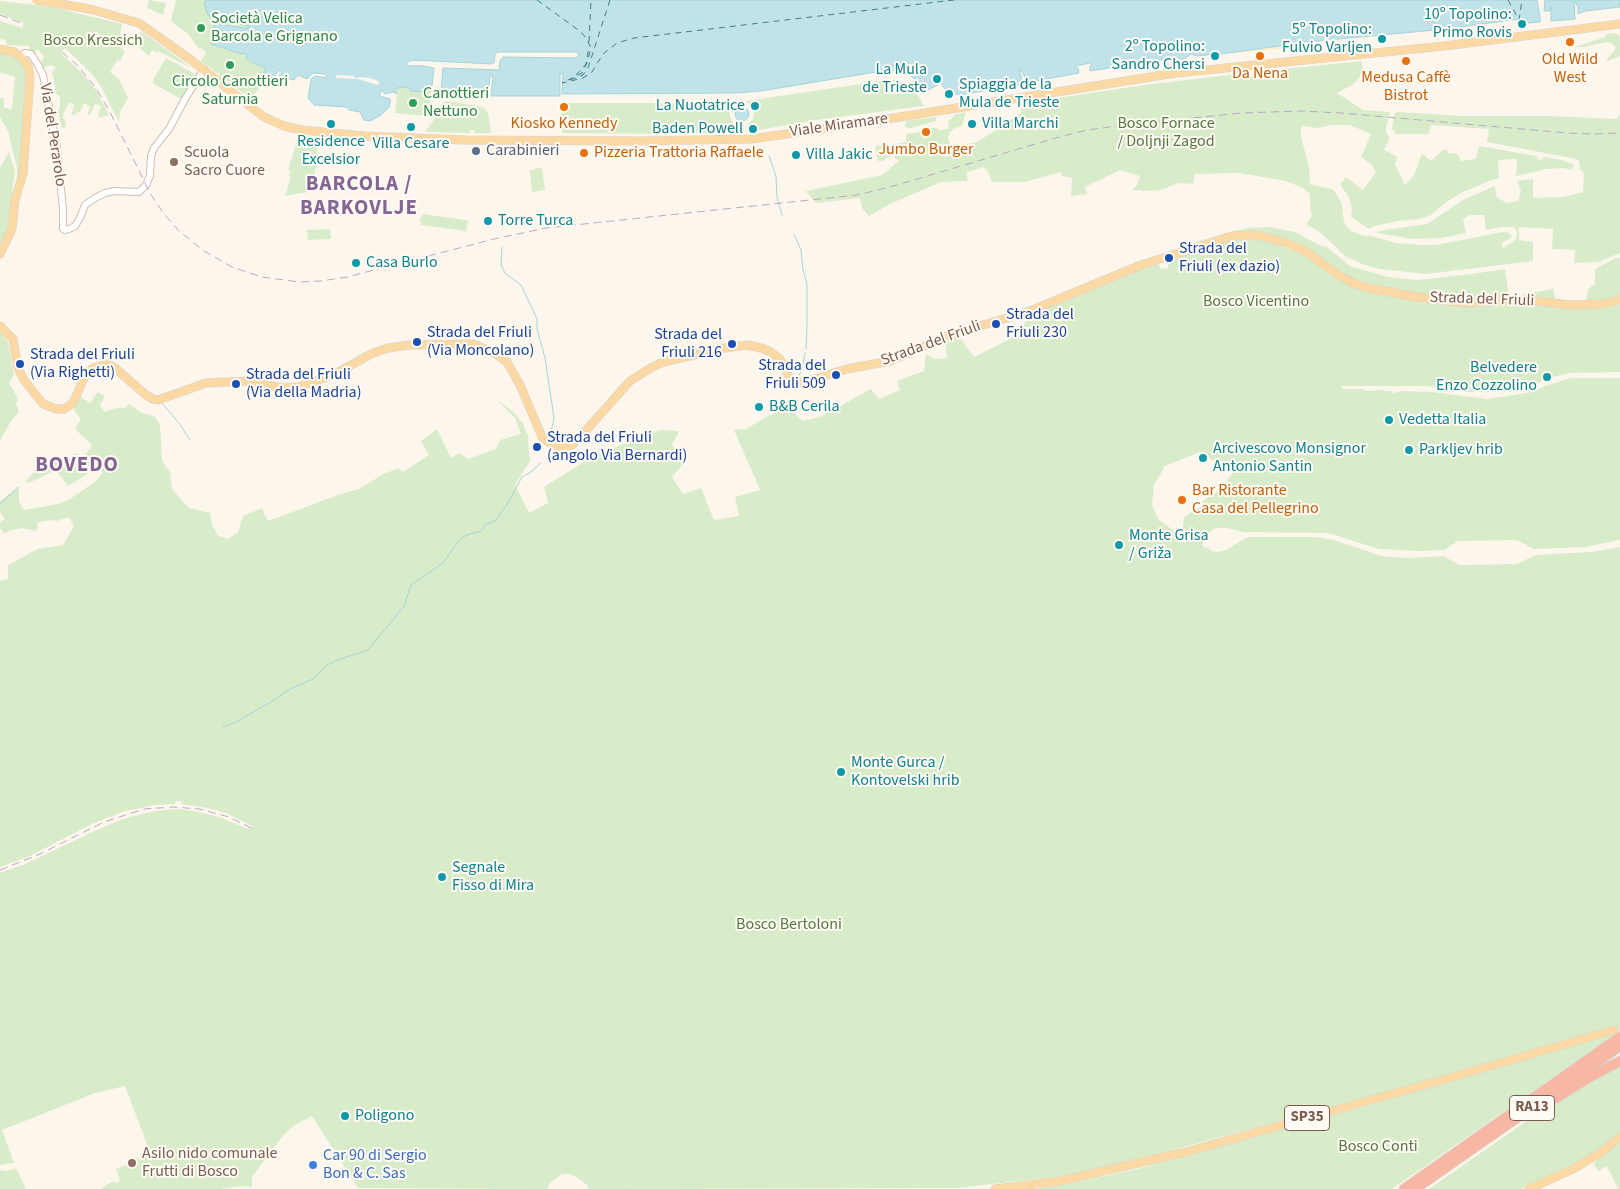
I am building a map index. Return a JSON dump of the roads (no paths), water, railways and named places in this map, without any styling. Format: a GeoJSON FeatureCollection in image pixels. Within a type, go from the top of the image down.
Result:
{"type":"FeatureCollection","features":[{"type":"Feature","properties":{"kind":"highway"},"geometry":{"type":"LineString","coordinates":[[1404,1189],[1617,1034]]}},
{"type":"Feature","properties":{"kind":"highway","name":"RA13"},"geometry":{"type":"LineString","coordinates":[[1415,1189],[1620,1046]]}},
{"type":"Feature","properties":{"kind":"highway"},"geometry":{"type":"LineString","coordinates":[[1469,1152],[1590,1077],[1620,1061]]}},
{"type":"Feature","properties":{"kind":"main road","name":"Viale Miramare"},"geometry":{"type":"LineString","coordinates":[[37,0],[90,9]]}},
{"type":"Feature","properties":{"kind":"main road","name":"Viale Miramare"},"geometry":{"type":"LineString","coordinates":[[61,0],[139,23],[204,69],[271,121],[289,128],[416,139],[466,140],[741,140],[837,127],[1176,73],[1444,46],[1620,24]]}},
{"type":"Feature","properties":{"kind":"main road"},"geometry":{"type":"LineString","coordinates":[[0,49],[10,51],[21,57],[28,66],[30,78],[24,168],[15,200],[12,229],[0,254]]}},
{"type":"Feature","properties":{"kind":"main road","name":"Strada del Friuli"},"geometry":{"type":"LineString","coordinates":[[0,326],[13,340],[18,368],[24,380],[43,404],[56,409],[64,409],[73,403],[85,376],[93,368],[108,364],[146,395],[158,400],[206,383],[247,381],[282,388],[298,387],[338,372],[373,353],[388,348],[410,345],[474,344],[496,354],[506,362],[520,385],[542,437],[553,446],[562,447],[572,445],[630,381],[663,362],[747,345],[771,352],[780,359],[792,380],[805,382],[847,369],[890,361],[950,335],[1030,311],[1141,265],[1232,236],[1257,235],[1277,240],[1307,252],[1338,275],[1353,283],[1368,288],[1418,297],[1467,303],[1529,300],[1568,305],[1602,304],[1620,300]]}},
{"type":"Feature","properties":{"kind":"main road","name":"SP35"},"geometry":{"type":"LineString","coordinates":[[995,1189],[1060,1181],[1177,1154],[1448,1078],[1617,1034]]}},
{"type":"Feature","properties":{"kind":"main road"},"geometry":{"type":"LineString","coordinates":[[1529,1189],[1575,1168],[1600,1153],[1620,1137]]}},
{"type":"Feature","properties":{"kind":"street","name":"Via del Perarolo"},"geometry":{"type":"LineString","coordinates":[[21,57],[25,53],[30,54],[43,75],[57,149],[63,229],[70,230],[75,226],[89,202],[105,193],[114,191],[139,192],[149,182],[152,156],[156,145],[169,129],[204,69]]}},
{"type":"Feature","properties":{"kind":"water"},"geometry":{"type":"Polygon","coordinates":[[[205,0],[1537,0],[1540,22],[1528,23],[1527,19],[1511,20],[1446,29],[1295,43],[1295,39],[1293,39],[1293,44],[1221,54],[1215,51],[1207,55],[1197,56],[1191,54],[1183,60],[1177,57],[1090,71],[1090,66],[1092,65],[1090,63],[1076,66],[1079,73],[1030,82],[1027,81],[1021,70],[1022,79],[1020,85],[985,91],[984,86],[982,86],[983,91],[961,95],[948,93],[935,75],[933,77],[938,85],[924,92],[921,85],[911,76],[888,70],[761,91],[736,93],[562,94],[563,74],[560,74],[560,96],[491,96],[492,75],[490,76],[488,95],[441,92],[443,68],[499,70],[500,61],[503,57],[577,58],[579,55],[574,52],[498,52],[495,54],[494,63],[492,64],[413,60],[407,62],[406,64],[409,66],[434,68],[432,86],[426,85],[425,92],[410,91],[410,88],[403,87],[395,90],[397,94],[393,92],[385,94],[380,91],[380,96],[390,99],[390,106],[381,115],[370,121],[364,120],[360,112],[349,110],[346,107],[314,105],[308,98],[311,81],[316,76],[326,78],[327,76],[324,74],[313,73],[307,79],[298,75],[294,80],[279,76],[282,72],[279,70],[273,78],[262,76],[266,68],[246,58],[248,55],[211,44],[214,23],[244,28],[249,28],[249,26],[213,19],[208,15],[204,3],[206,2],[205,0]]]}},
{"type":"Feature","properties":{"kind":"water"},"geometry":{"type":"Polygon","coordinates":[[[1545,0],[1620,0],[1620,7],[1585,11],[1578,14],[1578,7],[1574,1],[1575,19],[1551,21],[1551,6],[1550,11],[1544,11],[1545,0]]]}},
{"type":"Feature","properties":{"kind":"water"},"geometry":{"type":"Polygon","coordinates":[[[742,107],[747,109],[749,114],[747,119],[742,121],[737,119],[735,114],[737,109],[742,107]]]}},
{"type":"Feature","properties":{"kind":"waterway"},"geometry":{"type":"LineString","coordinates":[[769,156],[776,176],[777,197],[782,215]]}},
{"type":"Feature","properties":{"kind":"waterway"},"geometry":{"type":"LineString","coordinates":[[794,234],[801,250],[803,270],[807,284],[806,349]]}},
{"type":"Feature","properties":{"kind":"waterway"},"geometry":{"type":"LineString","coordinates":[[502,247],[501,265],[505,273],[521,285],[537,319],[537,329],[545,358],[554,419],[550,435]]}},
{"type":"Feature","properties":{"kind":"waterway"},"geometry":{"type":"LineString","coordinates":[[797,379],[802,370],[805,353]]}},
{"type":"Feature","properties":{"kind":"waterway"},"geometry":{"type":"LineString","coordinates":[[162,403],[178,422]]}},
{"type":"Feature","properties":{"kind":"waterway"},"geometry":{"type":"LineString","coordinates":[[179,423],[190,440]]}},
{"type":"Feature","properties":{"kind":"waterway"},"geometry":{"type":"LineString","coordinates":[[223,727],[236,722],[290,689],[313,679],[327,665],[368,650],[404,606],[411,585],[443,563],[460,539],[481,531],[485,525],[496,520],[522,477],[541,463]]}},
{"type":"Feature","properties":{"kind":"waterway"},"geometry":{"type":"LineString","coordinates":[[0,504],[18,487]]}},
{"type":"Feature","properties":{"kind":"railway"},"geometry":{"type":"LineString","coordinates":[[0,15],[24,24]]}},
{"type":"Feature","properties":{"kind":"railway"},"geometry":{"type":"LineString","coordinates":[[62,52],[77,65],[95,87],[110,112],[150,193],[164,214],[179,231],[204,251],[232,267],[262,277],[299,282],[347,277],[494,239],[546,228],[857,195],[1059,137],[1087,130],[1124,125],[1241,113],[1301,111],[1567,133],[1620,133]]}},
{"type":"Feature","properties":{"kind":"railway"},"geometry":{"type":"LineString","coordinates":[[0,870],[40,854],[104,822],[144,809],[173,807],[199,809],[229,817],[251,828]]}},
{"type":"Feature","properties":{"kind":"place","name":"10º Topolino: Primo Rovis"},"geometry":{"type":"Point","coordinates":[1522,24]}},
{"type":"Feature","properties":{"kind":"place","name":"Società Velica Barcola e Grignano"},"geometry":{"type":"Point","coordinates":[201,28]}},
{"type":"Feature","properties":{"kind":"place","name":"5º Topolino: Fulvio Varljen"},"geometry":{"type":"Point","coordinates":[1382,39]}},
{"type":"Feature","properties":{"kind":"place","name":"Old Wild West"},"geometry":{"type":"Point","coordinates":[1570,42]}},
{"type":"Feature","properties":{"kind":"place","name":"2º Topolino: Sandro Chersi"},"geometry":{"type":"Point","coordinates":[1215,56]}},
{"type":"Feature","properties":{"kind":"place","name":"Da Nena"},"geometry":{"type":"Point","coordinates":[1260,56]}},
{"type":"Feature","properties":{"kind":"place","name":"Medusa Caffè Bistrot"},"geometry":{"type":"Point","coordinates":[1406,61]}},
{"type":"Feature","properties":{"kind":"place","name":"Circolo Canottieri Saturnia"},"geometry":{"type":"Point","coordinates":[230,65]}},
{"type":"Feature","properties":{"kind":"place","name":"La Mula de Trieste"},"geometry":{"type":"Point","coordinates":[937,79]}},
{"type":"Feature","properties":{"kind":"place","name":"Spiaggia de la Mula de Trieste"},"geometry":{"type":"Point","coordinates":[949,94]}},
{"type":"Feature","properties":{"kind":"place","name":"Canottieri Nettuno"},"geometry":{"type":"Point","coordinates":[413,103]}},
{"type":"Feature","properties":{"kind":"place","name":"La Nuotatrice"},"geometry":{"type":"Point","coordinates":[755,106]}},
{"type":"Feature","properties":{"kind":"place","name":"Kiosko Kennedy"},"geometry":{"type":"Point","coordinates":[564,107]}},
{"type":"Feature","properties":{"kind":"place","name":"Residence Excelsior"},"geometry":{"type":"Point","coordinates":[331,124]}},
{"type":"Feature","properties":{"kind":"place","name":"Villa Marchi"},"geometry":{"type":"Point","coordinates":[972,124]}},
{"type":"Feature","properties":{"kind":"place","name":"Villa Cesare"},"geometry":{"type":"Point","coordinates":[411,127]}},
{"type":"Feature","properties":{"kind":"place","name":"Baden Powell"},"geometry":{"type":"Point","coordinates":[753,129]}},
{"type":"Feature","properties":{"kind":"place","name":"Jumbo Burger"},"geometry":{"type":"Point","coordinates":[926,132]}},
{"type":"Feature","properties":{"kind":"place","name":"Carabinieri"},"geometry":{"type":"Point","coordinates":[476,151]}},
{"type":"Feature","properties":{"kind":"place","name":"Pizzeria Trattoria Raffaele"},"geometry":{"type":"Point","coordinates":[584,153]}},
{"type":"Feature","properties":{"kind":"place","name":"Villa Jakic"},"geometry":{"type":"Point","coordinates":[796,155]}},
{"type":"Feature","properties":{"kind":"place","name":"Scuola Sacro Cuore"},"geometry":{"type":"Point","coordinates":[174,162]}},
{"type":"Feature","properties":{"kind":"place","name":"Torre Turca"},"geometry":{"type":"Point","coordinates":[488,221]}},
{"type":"Feature","properties":{"kind":"place","name":"Strada del Friuli (ex dazio)"},"geometry":{"type":"Point","coordinates":[1169,258]}},
{"type":"Feature","properties":{"kind":"place","name":"Casa Burlo"},"geometry":{"type":"Point","coordinates":[356,263]}},
{"type":"Feature","properties":{"kind":"place","name":"Strada del Friuli 230"},"geometry":{"type":"Point","coordinates":[996,324]}},
{"type":"Feature","properties":{"kind":"place","name":"Strada del Friuli (Via Moncolano)"},"geometry":{"type":"Point","coordinates":[417,342]}},
{"type":"Feature","properties":{"kind":"place","name":"Strada del Friuli 216"},"geometry":{"type":"Point","coordinates":[732,344]}},
{"type":"Feature","properties":{"kind":"place","name":"Strada del Friuli (Via Righetti)"},"geometry":{"type":"Point","coordinates":[20,364]}},
{"type":"Feature","properties":{"kind":"place","name":"Strada del Friuli 509"},"geometry":{"type":"Point","coordinates":[836,375]}},
{"type":"Feature","properties":{"kind":"place","name":"Belvedere Enzo Cozzolino"},"geometry":{"type":"Point","coordinates":[1547,377]}},
{"type":"Feature","properties":{"kind":"place","name":"Strada del Friuli (Via della Madria)"},"geometry":{"type":"Point","coordinates":[236,384]}},
{"type":"Feature","properties":{"kind":"place","name":"B&B Cerila"},"geometry":{"type":"Point","coordinates":[759,407]}},
{"type":"Feature","properties":{"kind":"place","name":"Vedetta Italia"},"geometry":{"type":"Point","coordinates":[1389,420]}},
{"type":"Feature","properties":{"kind":"place","name":"Strada del Friuli (angolo Via Bernardi)"},"geometry":{"type":"Point","coordinates":[537,447]}},
{"type":"Feature","properties":{"kind":"place","name":"Parkljev hrib"},"geometry":{"type":"Point","coordinates":[1409,450]}},
{"type":"Feature","properties":{"kind":"place","name":"Arcivescovo Monsignor Antonio Santin"},"geometry":{"type":"Point","coordinates":[1203,458]}},
{"type":"Feature","properties":{"kind":"place","name":"Bar Ristorante Casa del Pellegrino"},"geometry":{"type":"Point","coordinates":[1182,500]}},
{"type":"Feature","properties":{"kind":"place","name":"Monte Grisa / Griža"},"geometry":{"type":"Point","coordinates":[1119,545]}},
{"type":"Feature","properties":{"kind":"place","name":"Monte Gurca / Kontovelski hrib"},"geometry":{"type":"Point","coordinates":[841,772]}},
{"type":"Feature","properties":{"kind":"place","name":"Segnale Fisso di Mira"},"geometry":{"type":"Point","coordinates":[442,877]}},
{"type":"Feature","properties":{"kind":"place","name":"Poligono"},"geometry":{"type":"Point","coordinates":[345,1116]}},
{"type":"Feature","properties":{"kind":"place","name":"Asilo nido comunale Frutti di Bosco"},"geometry":{"type":"Point","coordinates":[132,1163]}},
{"type":"Feature","properties":{"kind":"place","name":"Car 90 di Sergio Bon & C. Sas"},"geometry":{"type":"Point","coordinates":[313,1165]}},
{"type":"Feature","properties":{"kind":"district","name":"BARCOLA / BARKOVLJE"},"geometry":{"type":"Point","coordinates":[359,197]}},
{"type":"Feature","properties":{"kind":"district","name":"BOVEDO"},"geometry":{"type":"Point","coordinates":[77,466]}},
{"type":"Feature","properties":{"kind":"park label","name":"Bosco Kressich"},"geometry":{"type":"Point","coordinates":[93,41]}},
{"type":"Feature","properties":{"kind":"park label","name":"Bosco Fornace / Doljnji Zagod"},"geometry":{"type":"Point","coordinates":[1166,133]}},
{"type":"Feature","properties":{"kind":"park label","name":"Bosco Vicentino"},"geometry":{"type":"Point","coordinates":[1256,302]}},
{"type":"Feature","properties":{"kind":"park label","name":"Bosco Bertoloni"},"geometry":{"type":"Point","coordinates":[789,925]}},
{"type":"Feature","properties":{"kind":"park label","name":"Bosco Conti"},"geometry":{"type":"Point","coordinates":[1378,1147]}}]}
